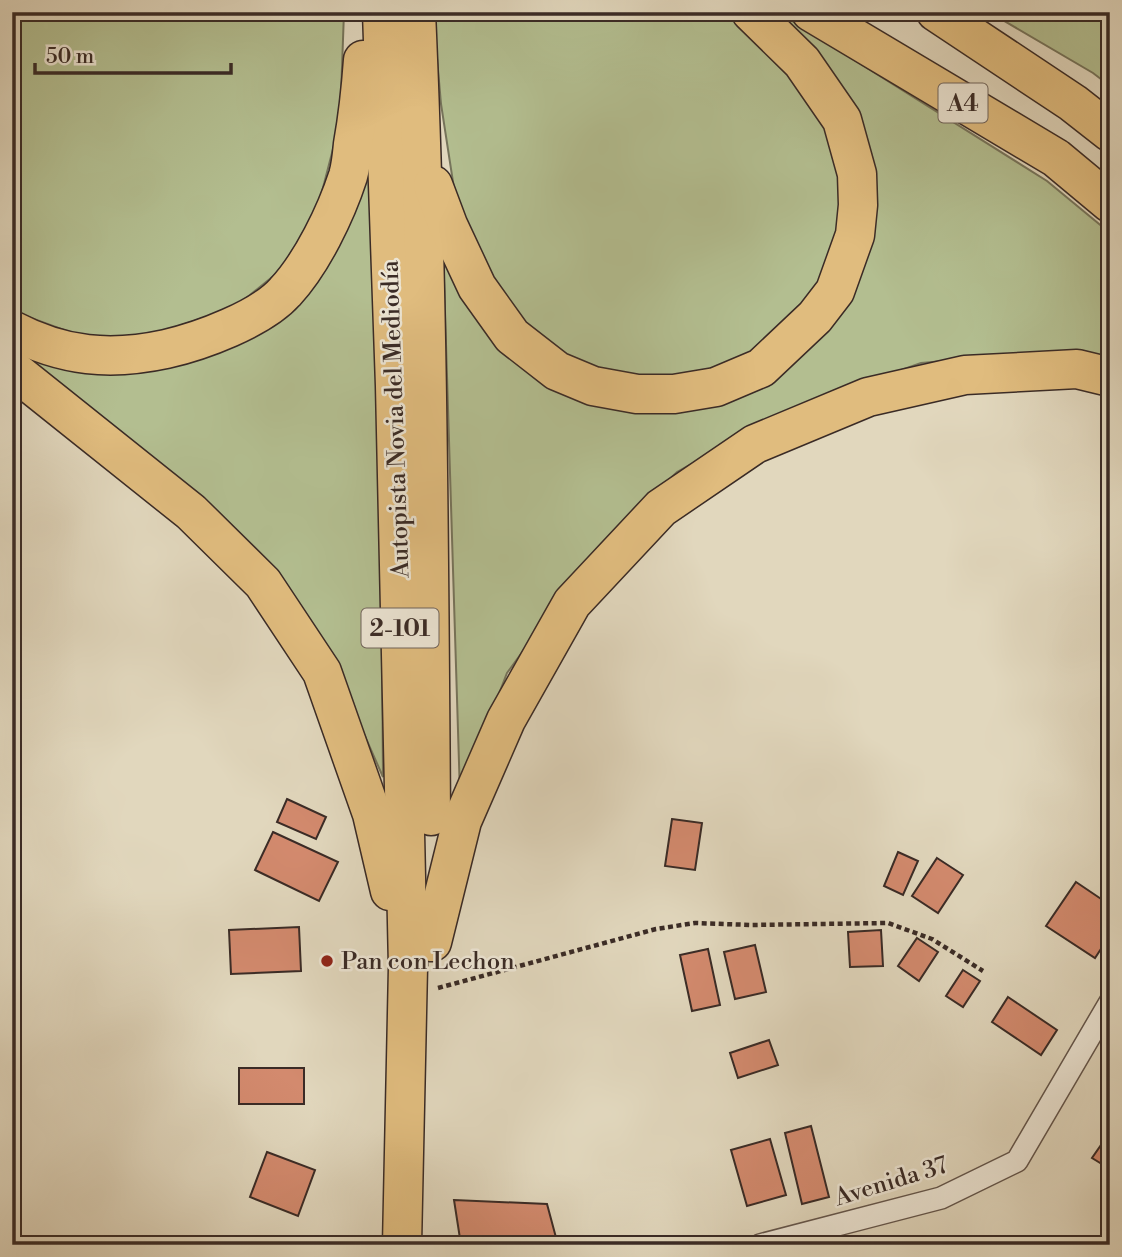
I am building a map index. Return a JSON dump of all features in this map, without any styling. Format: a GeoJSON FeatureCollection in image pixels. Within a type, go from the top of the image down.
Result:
{"type":"FeatureCollection","features":[{"type":"Feature","properties":{"kind":"highway"},"geometry":{"type":"LineString","coordinates":[[12,330],[65,351],[107,357],[143,354],[214,334],[268,307],[285,293],[320,240],[348,174],[360,103],[366,12]]}},
{"type":"Feature","properties":{"kind":"highway","name":"Autopista Novia del Mediodía"},"geometry":{"type":"LineString","coordinates":[[382,12],[395,386],[423,967],[402,1245]]}},
{"type":"Feature","properties":{"kind":"highway","name":"Autopista Novia del Mediodía"},"geometry":{"type":"LineString","coordinates":[[416,12],[423,157],[427,379],[423,967],[425,1245]]}},
{"type":"Feature","properties":{"kind":"highway"},"geometry":{"type":"LineString","coordinates":[[423,157],[448,225],[477,287],[512,335],[557,371],[593,386],[637,394],[674,394],[716,387],[761,368],[815,317],[835,291],[855,235],[858,205],[857,174],[842,120],[802,62],[751,12]]}},
{"type":"Feature","properties":{"kind":"highway","name":"A4"},"geometry":{"type":"LineString","coordinates":[[811,12],[1056,158],[1110,203]]}},
{"type":"Feature","properties":{"kind":"highway","name":"A4"},"geometry":{"type":"LineString","coordinates":[[936,12],[1073,103],[1110,132]]}},
{"type":"Feature","properties":{"kind":"highway"},"geometry":{"type":"LineString","coordinates":[[12,369],[191,512],[263,583],[323,672],[423,967]]}},
{"type":"Feature","properties":{"kind":"highway"},"geometry":{"type":"LineString","coordinates":[[423,967],[462,821],[506,720],[572,603],[661,508],[755,444],[867,397],[965,375],[1077,369],[1110,377]]}},
{"type":"Feature","properties":{"kind":"street","name":"Avenida 37"},"geometry":{"type":"LineString","coordinates":[[760,1245],[941,1198],[1017,1161],[1110,1002]]}},
{"type":"Feature","properties":{"kind":"path"},"geometry":{"type":"LineString","coordinates":[[423,967],[695,923],[888,923],[932,939],[983,971]]}},
{"type":"Feature","properties":{"kind":"green space"},"geometry":{"type":"Polygon","coordinates":[[[12,12],[344,12],[340,122],[318,207],[287,265],[234,308],[151,335],[94,341],[12,311],[12,12]]]}},
{"type":"Feature","properties":{"kind":"green space"},"geometry":{"type":"Polygon","coordinates":[[[433,12],[723,12],[773,54],[820,106],[840,162],[840,232],[819,288],[773,340],[731,367],[673,381],[609,377],[556,355],[522,324],[482,263],[455,195],[441,104],[433,12]]]}},
{"type":"Feature","properties":{"kind":"green space"},"geometry":{"type":"Polygon","coordinates":[[[778,12],[1047,181],[1110,233],[1110,360],[1048,352],[921,363],[788,410],[677,472],[601,544],[507,673],[460,795],[443,247],[503,344],[726,399],[872,218],[778,12]]]}},
{"type":"Feature","properties":{"kind":"green space"},"geometry":{"type":"Polygon","coordinates":[[[989,12],[1110,12],[1110,86],[1093,73],[989,12]]]}},
{"type":"Feature","properties":{"kind":"green space"},"geometry":{"type":"Polygon","coordinates":[[[368,136],[381,527],[383,777],[346,693],[12,357],[72,361],[256,325],[368,136]]]}},
{"type":"Feature","properties":{"kind":"building"},"geometry":{"type":"Polygon","coordinates":[[[287,799],[326,817],[316,839],[277,822],[287,799]]]}},
{"type":"Feature","properties":{"kind":"building"},"geometry":{"type":"Polygon","coordinates":[[[672,819],[702,823],[695,870],[665,866],[672,819]]]}},
{"type":"Feature","properties":{"kind":"building"},"geometry":{"type":"Polygon","coordinates":[[[273,832],[338,862],[319,901],[255,870],[273,832]]]}},
{"type":"Feature","properties":{"kind":"building"},"geometry":{"type":"Polygon","coordinates":[[[898,852],[918,861],[903,895],[884,886],[898,852]]]}},
{"type":"Feature","properties":{"kind":"building"},"geometry":{"type":"Polygon","coordinates":[[[937,858],[963,875],[938,913],[912,896],[937,858]]]}},
{"type":"Feature","properties":{"kind":"building"},"geometry":{"type":"Polygon","coordinates":[[[1076,882],[1110,905],[1110,935],[1095,958],[1046,926],[1076,882]]]}},
{"type":"Feature","properties":{"kind":"building"},"geometry":{"type":"Polygon","coordinates":[[[299,927],[301,971],[231,974],[229,930],[299,927]]]}},
{"type":"Feature","properties":{"kind":"building"},"geometry":{"type":"Polygon","coordinates":[[[881,930],[883,966],[850,967],[848,932],[881,930]]]}},
{"type":"Feature","properties":{"kind":"building"},"geometry":{"type":"Polygon","coordinates":[[[917,938],[938,952],[919,981],[898,966],[917,938]]]}},
{"type":"Feature","properties":{"kind":"building"},"geometry":{"type":"Polygon","coordinates":[[[755,945],[766,992],[735,999],[724,952],[755,945]]]}},
{"type":"Feature","properties":{"kind":"building"},"geometry":{"type":"Polygon","coordinates":[[[708,949],[720,1005],[692,1011],[680,955],[708,949]]]}},
{"type":"Feature","properties":{"kind":"building"},"geometry":{"type":"Polygon","coordinates":[[[963,970],[980,981],[963,1007],[946,996],[963,970]]]}},
{"type":"Feature","properties":{"kind":"building"},"geometry":{"type":"Polygon","coordinates":[[[1008,997],[1057,1030],[1041,1055],[992,1022],[1008,997]]]}},
{"type":"Feature","properties":{"kind":"building"},"geometry":{"type":"Polygon","coordinates":[[[769,1040],[778,1065],[738,1078],[730,1053],[769,1040]]]}},
{"type":"Feature","properties":{"kind":"building"},"geometry":{"type":"Polygon","coordinates":[[[239,1068],[304,1068],[304,1104],[239,1104],[239,1068]]]}},
{"type":"Feature","properties":{"kind":"building"},"geometry":{"type":"Polygon","coordinates":[[[811,1126],[829,1197],[802,1204],[785,1133],[811,1126]]]}},
{"type":"Feature","properties":{"kind":"building"},"geometry":{"type":"Polygon","coordinates":[[[1110,1132],[1110,1169],[1092,1158],[1110,1132]]]}},
{"type":"Feature","properties":{"kind":"building"},"geometry":{"type":"Polygon","coordinates":[[[770,1139],[786,1195],[747,1206],[731,1150],[770,1139]]]}},
{"type":"Feature","properties":{"kind":"building"},"geometry":{"type":"Polygon","coordinates":[[[267,1152],[315,1170],[298,1216],[250,1197],[267,1152]]]}},
{"type":"Feature","properties":{"kind":"building"},"geometry":{"type":"Polygon","coordinates":[[[454,1200],[547,1204],[558,1245],[461,1245],[454,1200]]]}},
{"type":"Feature","properties":{"kind":"place","name":"Pan con Lechon"},"geometry":{"type":"Point","coordinates":[327,961]}}]}
